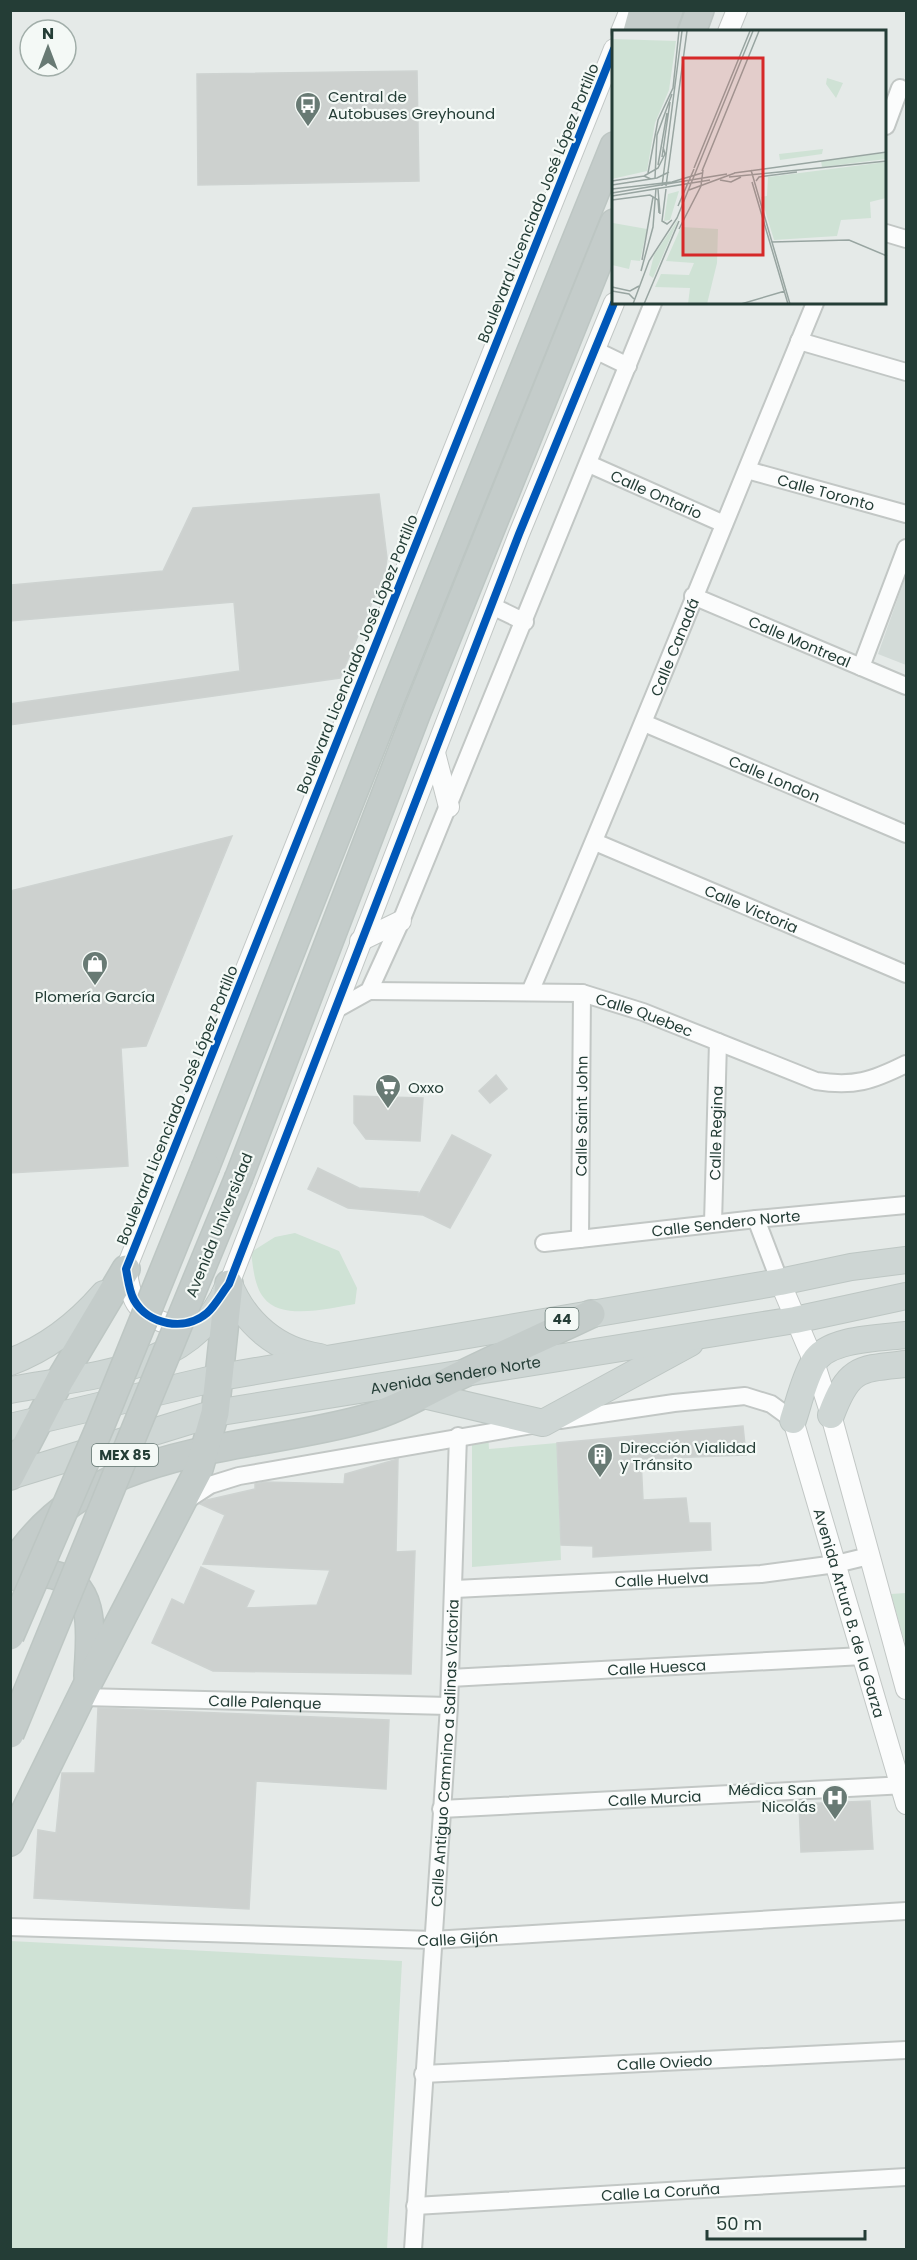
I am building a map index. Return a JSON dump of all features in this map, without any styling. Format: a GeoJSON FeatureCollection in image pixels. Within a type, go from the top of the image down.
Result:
{"type":"FeatureCollection","features":[{"type":"Feature","properties":{"kind":"highway"},"geometry":{"type":"LineString","coordinates":[[638,30],[643,10]]}},
{"type":"Feature","properties":{"kind":"highway"},"geometry":{"type":"LineString","coordinates":[[662,30],[669,10]]}},
{"type":"Feature","properties":{"kind":"highway"},"geometry":{"type":"LineString","coordinates":[[693,30],[700,10]]}},
{"type":"Feature","properties":{"kind":"highway","name":"MEX 85"},"geometry":{"type":"LineString","coordinates":[[10,1636],[100,1427],[206,1166],[390,700],[612,151]]}},
{"type":"Feature","properties":{"kind":"highway","name":"Avenida Universidad"},"geometry":{"type":"LineString","coordinates":[[10,1734],[239,1177],[417,712],[612,228]]}},
{"type":"Feature","properties":{"kind":"highway"},"geometry":{"type":"LineString","coordinates":[[10,1476],[60,1380],[126,1269]]}},
{"type":"Feature","properties":{"kind":"highway"},"geometry":{"type":"LineString","coordinates":[[10,1842],[85,1690],[199,1469],[215,1413],[221,1377],[229,1284]]}},
{"type":"Feature","properties":{"kind":"highway"},"geometry":{"type":"LineString","coordinates":[[10,1569],[46,1525],[80,1497],[130,1471],[205,1449],[365,1419],[591,1314]]}},
{"type":"Feature","properties":{"kind":"highway"},"geometry":{"type":"LineString","coordinates":[[10,1580],[22,1575],[47,1573],[71,1581],[83,1594],[89,1614],[85,1690]]}},
{"type":"Feature","properties":{"kind":"main road","name":"44"},"geometry":{"type":"LineString","coordinates":[[10,1427],[221,1377],[780,1282],[851,1267],[906,1260]]}},
{"type":"Feature","properties":{"kind":"main road"},"geometry":{"type":"LineString","coordinates":[[10,1362],[47,1344],[75,1324],[126,1269]]}},
{"type":"Feature","properties":{"kind":"main road"},"geometry":{"type":"LineString","coordinates":[[229,1284],[252,1322],[277,1343],[310,1356],[345,1356]]}},
{"type":"Feature","properties":{"kind":"main road"},"geometry":{"type":"LineString","coordinates":[[10,1390],[140,1365],[181,1346],[219,1310],[229,1284]]}},
{"type":"Feature","properties":{"kind":"main road","name":"Avenida Sendero Norte"},"geometry":{"type":"LineString","coordinates":[[10,1476],[215,1413],[795,1320],[906,1296]]}},
{"type":"Feature","properties":{"kind":"main road"},"geometry":{"type":"LineString","coordinates":[[382,1386],[543,1423],[708,1334]]}},
{"type":"Feature","properties":{"kind":"main road"},"geometry":{"type":"LineString","coordinates":[[793,1420],[814,1362],[825,1350],[860,1340],[906,1335]]}},
{"type":"Feature","properties":{"kind":"main road"},"geometry":{"type":"LineString","coordinates":[[831,1415],[848,1379],[864,1369],[906,1364]]}},
{"type":"Feature","properties":{"kind":"street"},"geometry":{"type":"LineString","coordinates":[[622,30],[630,10]]}},
{"type":"Feature","properties":{"kind":"street"},"geometry":{"type":"LineString","coordinates":[[729,30],[736,10]]}},
{"type":"Feature","properties":{"kind":"street","name":"Boulevard Licenciado José López Portillo"},"geometry":{"type":"LineString","coordinates":[[126,1269],[612,55]]}},
{"type":"Feature","properties":{"kind":"street"},"geometry":{"type":"LineString","coordinates":[[887,120],[897,87]]}},
{"type":"Feature","properties":{"kind":"street"},"geometry":{"type":"LineString","coordinates":[[887,234],[906,239]]}},
{"type":"Feature","properties":{"kind":"street"},"geometry":{"type":"LineString","coordinates":[[126,1269],[133,1299],[141,1310],[156,1320],[169,1323],[186,1324],[207,1313],[229,1284],[360,941],[615,304]]}},
{"type":"Feature","properties":{"kind":"street"},"geometry":{"type":"LineString","coordinates":[[335,1011],[369,991],[525,622],[653,304]]}},
{"type":"Feature","properties":{"kind":"street","name":"Calle Canadá"},"geometry":{"type":"LineString","coordinates":[[530,992],[645,723],[693,597],[815,304]]}},
{"type":"Feature","properties":{"kind":"street"},"geometry":{"type":"LineString","coordinates":[[800,341],[906,372]]}},
{"type":"Feature","properties":{"kind":"street"},"geometry":{"type":"LineString","coordinates":[[595,350],[628,366]]}},
{"type":"Feature","properties":{"kind":"street","name":"Calle Ontario"},"geometry":{"type":"LineString","coordinates":[[589,464],[724,524]]}},
{"type":"Feature","properties":{"kind":"street","name":"Calle Toronto"},"geometry":{"type":"LineString","coordinates":[[747,470],[906,514]]}},
{"type":"Feature","properties":{"kind":"street"},"geometry":{"type":"LineString","coordinates":[[861,667],[906,548]]}},
{"type":"Feature","properties":{"kind":"street","name":"Calle Montreal"},"geometry":{"type":"LineString","coordinates":[[693,597],[906,686]]}},
{"type":"Feature","properties":{"kind":"street"},"geometry":{"type":"LineString","coordinates":[[492,606],[525,622]]}},
{"type":"Feature","properties":{"kind":"street","name":"Calle London"},"geometry":{"type":"LineString","coordinates":[[645,723],[906,834]]}},
{"type":"Feature","properties":{"kind":"street"},"geometry":{"type":"LineString","coordinates":[[435,753],[448,807]]}},
{"type":"Feature","properties":{"kind":"street","name":"Calle Victoria"},"geometry":{"type":"LineString","coordinates":[[595,842],[906,974]]}},
{"type":"Feature","properties":{"kind":"street"},"geometry":{"type":"LineString","coordinates":[[360,941],[400,921]]}},
{"type":"Feature","properties":{"kind":"street","name":"Calle Quebec"},"geometry":{"type":"LineString","coordinates":[[369,991],[582,993],[643,1012],[816,1081],[839,1085],[878,1078],[906,1064]]}},
{"type":"Feature","properties":{"kind":"street","name":"Calle Saint John"},"geometry":{"type":"LineString","coordinates":[[580,1239],[582,993]]}},
{"type":"Feature","properties":{"kind":"street","name":"Calle Regina"},"geometry":{"type":"LineString","coordinates":[[713,1223],[718,1042]]}},
{"type":"Feature","properties":{"kind":"street","name":"Calle Sendero Norte"},"geometry":{"type":"LineString","coordinates":[[544,1243],[713,1223],[906,1205]]}},
{"type":"Feature","properties":{"kind":"street"},"geometry":{"type":"LineString","coordinates":[[756,1219],[795,1320],[814,1362],[831,1415],[906,1689]]}},
{"type":"Feature","properties":{"kind":"street"},"geometry":{"type":"LineString","coordinates":[[176,1512],[197,1492],[224,1479],[458,1436],[674,1403],[746,1396],[771,1404],[793,1420]]}},
{"type":"Feature","properties":{"kind":"street","name":"Avenida Arturo B. de la Garza"},"geometry":{"type":"LineString","coordinates":[[793,1420],[904,1785],[906,1804]]}},
{"type":"Feature","properties":{"kind":"street","name":"Calle Antiguo Camnino a Salinas Victoria"},"geometry":{"type":"LineString","coordinates":[[413,2250],[449,1706],[455,1589],[458,1436]]}},
{"type":"Feature","properties":{"kind":"street","name":"Calle Huelva"},"geometry":{"type":"LineString","coordinates":[[455,1589],[761,1574],[836,1564],[868,1556]]}},
{"type":"Feature","properties":{"kind":"street","name":"Calle Huesca"},"geometry":{"type":"LineString","coordinates":[[450,1678],[864,1656]]}},
{"type":"Feature","properties":{"kind":"street","name":"Calle Palenque"},"geometry":{"type":"LineString","coordinates":[[85,1690],[449,1706]]}},
{"type":"Feature","properties":{"kind":"street","name":"Calle Murcia"},"geometry":{"type":"LineString","coordinates":[[441,1809],[904,1785]]}},
{"type":"Feature","properties":{"kind":"street","name":"Calle Gijón"},"geometry":{"type":"LineString","coordinates":[[10,1927],[433,1940],[906,1911]]}},
{"type":"Feature","properties":{"kind":"street","name":"Calle Oviedo"},"geometry":{"type":"LineString","coordinates":[[423,2074],[906,2050]]}},
{"type":"Feature","properties":{"kind":"street","name":"Calle La Coruña"},"geometry":{"type":"LineString","coordinates":[[415,2206],[906,2177]]}},
{"type":"Feature","properties":{"kind":"shaded area"},"geometry":{"type":"Polygon","coordinates":[[[906,575],[906,665],[878,654],[906,575]]]}},
{"type":"Feature","properties":{"kind":"green space"},"geometry":{"type":"Polygon","coordinates":[[[295,1233],[339,1251],[357,1288],[355,1304],[320,1310],[294,1311],[272,1305],[264,1298],[256,1282],[251,1252],[275,1237],[295,1233]]]}},
{"type":"Feature","properties":{"kind":"green space"},"geometry":{"type":"Polygon","coordinates":[[[488,1433],[489,1449],[557,1443],[561,1560],[472,1567],[472,1437],[488,1433]]]}},
{"type":"Feature","properties":{"kind":"green space"},"geometry":{"type":"Polygon","coordinates":[[[906,1593],[906,1647],[891,1594],[906,1593]]]}},
{"type":"Feature","properties":{"kind":"green space"},"geometry":{"type":"Polygon","coordinates":[[[10,1941],[402,1961],[387,2249],[11,2249],[10,1941]]]}},
{"type":"Feature","properties":{"kind":"building","name":"Central de Autobuses Greyhound"},"geometry":{"type":"Polygon","coordinates":[[[417,71],[419,181],[198,185],[197,74],[417,71]]]}},
{"type":"Feature","properties":{"kind":"building"},"geometry":{"type":"Polygon","coordinates":[[[379,494],[387,558],[385,572],[340,678],[10,725],[10,704],[240,671],[234,602],[10,621],[12,585],[163,571],[193,508],[379,494]]]}},
{"type":"Feature","properties":{"kind":"building","name":"Plomería García"},"geometry":{"type":"Polygon","coordinates":[[[232,836],[146,1046],[121,1048],[128,1166],[10,1173],[10,891],[232,836]]]}},
{"type":"Feature","properties":{"kind":"building"},"geometry":{"type":"Polygon","coordinates":[[[496,1075],[507,1089],[490,1103],[479,1091],[496,1075]]]}},
{"type":"Feature","properties":{"kind":"building","name":"Oxxo"},"geometry":{"type":"Polygon","coordinates":[[[354,1096],[423,1098],[420,1141],[366,1139],[354,1123],[354,1096]]]}},
{"type":"Feature","properties":{"kind":"building"},"geometry":{"type":"Polygon","coordinates":[[[452,1135],[491,1155],[450,1228],[423,1215],[348,1208],[308,1189],[318,1168],[359,1188],[418,1192],[418,1196],[452,1135]]]}},
{"type":"Feature","properties":{"kind":"building","name":"Dirección Vialidad y Tránsito"},"geometry":{"type":"Polygon","coordinates":[[[743,1426],[746,1455],[641,1459],[643,1500],[686,1498],[689,1523],[710,1523],[711,1550],[593,1557],[593,1546],[561,1545],[557,1443],[743,1426]]]}},
{"type":"Feature","properties":{"kind":"building"},"geometry":{"type":"Polygon","coordinates":[[[398,1459],[396,1552],[415,1551],[411,1674],[213,1671],[152,1643],[172,1599],[184,1605],[201,1567],[254,1591],[246,1608],[317,1605],[330,1570],[203,1564],[225,1515],[200,1504],[207,1500],[255,1489],[255,1484],[265,1482],[344,1484],[345,1474],[398,1459]]]}},
{"type":"Feature","properties":{"kind":"building"},"geometry":{"type":"Polygon","coordinates":[[[98,1708],[389,1720],[386,1789],[256,1781],[249,1909],[34,1898],[38,1830],[56,1833],[62,1773],[95,1773],[98,1708]]]}},
{"type":"Feature","properties":{"kind":"building","name":"Médica San Nicolás"},"geometry":{"type":"Polygon","coordinates":[[[870,1801],[873,1849],[801,1852],[799,1804],[870,1801]]]}},
{"type":"Feature","properties":{"kind":"cycle path"},"geometry":{"type":"LineString","coordinates":[[612,54],[126,1269],[134,1300],[140,1309],[157,1320],[178,1324],[198,1319],[210,1310],[229,1284],[519,534],[614,304]]}},
{"type":"Feature","properties":{"kind":"place","name":"Central de Autobuses Greyhound"},"geometry":{"type":"Point","coordinates":[308,128]}},
{"type":"Feature","properties":{"kind":"place","name":"Plomería García"},"geometry":{"type":"Point","coordinates":[95,987]}},
{"type":"Feature","properties":{"kind":"place","name":"Oxxo"},"geometry":{"type":"Point","coordinates":[388,1110]}},
{"type":"Feature","properties":{"kind":"place","name":"Dirección Vialidad y Tránsito"},"geometry":{"type":"Point","coordinates":[600,1479]}},
{"type":"Feature","properties":{"kind":"place","name":"Médica San Nicolás"},"geometry":{"type":"Point","coordinates":[835,1821]}}]}
